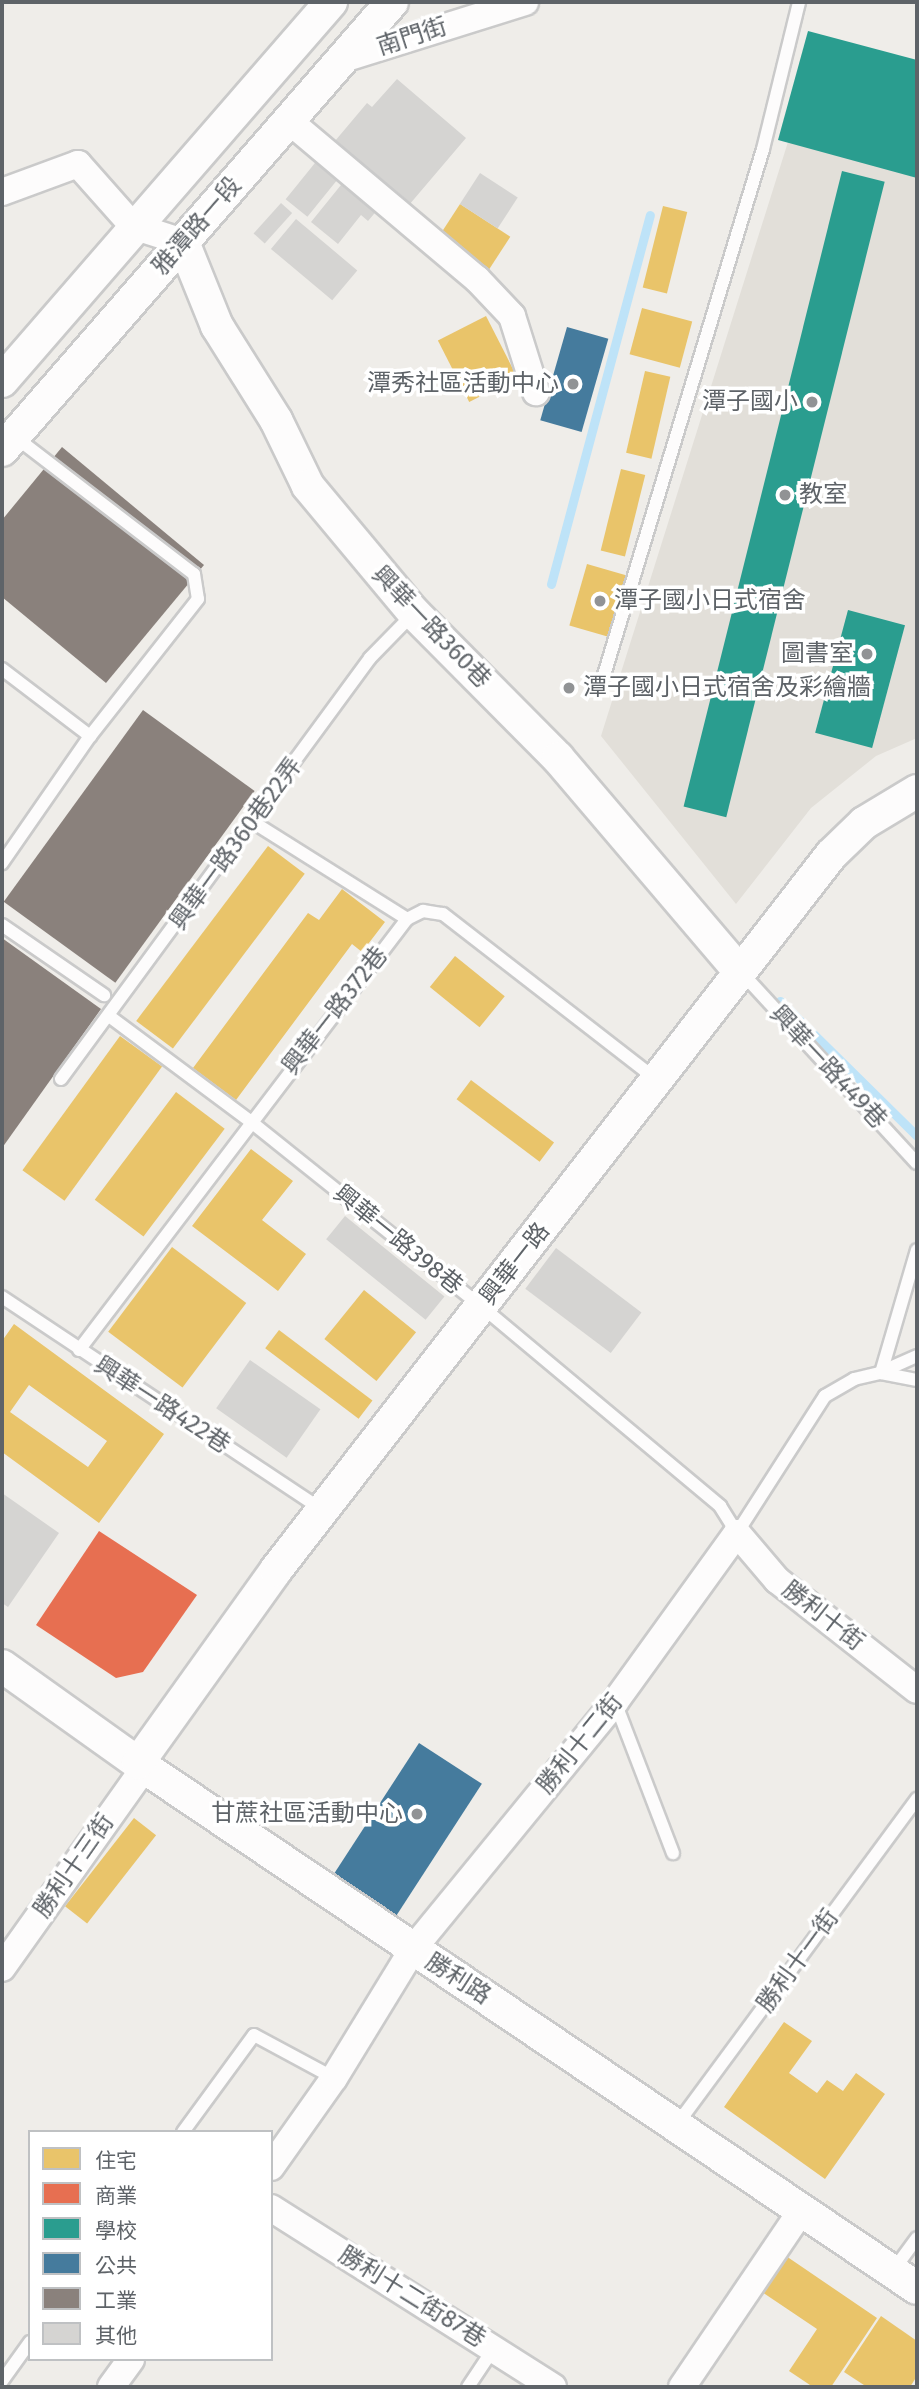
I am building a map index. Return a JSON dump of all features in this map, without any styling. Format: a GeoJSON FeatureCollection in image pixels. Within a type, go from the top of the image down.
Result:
{"type":"FeatureCollection","features":[{"type":"Feature","properties":{"kind":"street","name":"雅潭路一段"},"geometry":{"type":"LineString","coordinates":[[2,381],[133,226],[331,2]]}},
{"type":"Feature","properties":{"kind":"street","name":"雅潭路一段"},"geometry":{"type":"LineString","coordinates":[[8,442],[392,2]]}},
{"type":"Feature","properties":{"kind":"street","name":"南門街"},"geometry":{"type":"LineString","coordinates":[[340,60],[525,2]]}},
{"type":"Feature","properties":{"kind":"street"},"geometry":{"type":"LineString","coordinates":[[288,120],[477,279],[512,316],[536,391]]}},
{"type":"Feature","properties":{"kind":"street"},"geometry":{"type":"LineString","coordinates":[[2,192],[78,164],[133,226],[183,242]]}},
{"type":"Feature","properties":{"kind":"street","name":"興華一路360巷"},"geometry":{"type":"LineString","coordinates":[[183,242],[217,326],[276,420],[308,486],[414,613],[558,758],[740,971]]}},
{"type":"Feature","properties":{"kind":"street","name":"興華一路"},"geometry":{"type":"LineString","coordinates":[[138,1763],[323,1511],[831,855],[864,823],[917,791]]}},
{"type":"Feature","properties":{"kind":"street","name":"勝利十街"},"geometry":{"type":"LineString","coordinates":[[737,1533],[777,1580],[917,1690]]}},
{"type":"Feature","properties":{"kind":"street","name":"勝利十二街"},"geometry":{"type":"LineString","coordinates":[[273,2164],[334,2078],[413,1949],[615,1702],[737,1533]]}},
{"type":"Feature","properties":{"kind":"street","name":"勝利路"},"geometry":{"type":"LineString","coordinates":[[2,1666],[138,1763],[413,1949],[678,2123],[904,2280]]}},
{"type":"Feature","properties":{"kind":"street","name":"勝利十三街"},"geometry":{"type":"LineString","coordinates":[[2,1968],[139,1774],[138,1763]]}},
{"type":"Feature","properties":{"kind":"street","name":"勝利十二街87巷"},"geometry":{"type":"LineString","coordinates":[[273,2209],[553,2387]]}},
{"type":"Feature","properties":{"kind":"street"},"geometry":{"type":"LineString","coordinates":[[682,2387],[802,2210]]}},
{"type":"Feature","properties":{"kind":"street"},"geometry":{"type":"LineString","coordinates":[[111,2387],[130,2361]]}},
{"type":"Feature","properties":{"kind":"lane"},"geometry":{"type":"LineString","coordinates":[[601,685],[763,149],[799,2]]}},
{"type":"Feature","properties":{"kind":"lane"},"geometry":{"type":"LineString","coordinates":[[2,863],[90,736],[198,599],[194,574],[8,442]]}},
{"type":"Feature","properties":{"kind":"lane","name":"興華一路360巷22弄"},"geometry":{"type":"LineString","coordinates":[[61,1079],[253,822],[370,658],[414,613]]}},
{"type":"Feature","properties":{"kind":"lane"},"geometry":{"type":"LineString","coordinates":[[2,669],[90,736]]}},
{"type":"Feature","properties":{"kind":"lane"},"geometry":{"type":"LineString","coordinates":[[253,822],[407,919],[423,911],[443,914],[656,1080]]}},
{"type":"Feature","properties":{"kind":"lane","name":"興華一路372巷"},"geometry":{"type":"LineString","coordinates":[[79,1350],[250,1121],[407,919]]}},
{"type":"Feature","properties":{"kind":"lane"},"geometry":{"type":"LineString","coordinates":[[2,925],[103,995]]}},
{"type":"Feature","properties":{"kind":"lane","name":"興華一路449巷"},"geometry":{"type":"LineString","coordinates":[[740,971],[917,1163]]}},
{"type":"Feature","properties":{"kind":"lane","name":"興華一路398巷"},"geometry":{"type":"LineString","coordinates":[[109,1016],[250,1121],[481,1306],[720,1506],[737,1533]]}},
{"type":"Feature","properties":{"kind":"lane"},"geometry":{"type":"LineString","coordinates":[[881,1373],[917,1250]]}},
{"type":"Feature","properties":{"kind":"lane","name":"興華一路422巷"},"geometry":{"type":"LineString","coordinates":[[2,1297],[323,1511]]}},
{"type":"Feature","properties":{"kind":"lane"},"geometry":{"type":"LineString","coordinates":[[881,1373],[917,1356]]}},
{"type":"Feature","properties":{"kind":"lane","name":"勝利十二街"},"geometry":{"type":"LineString","coordinates":[[737,1533],[825,1396],[855,1379],[881,1373],[917,1380]]}},
{"type":"Feature","properties":{"kind":"lane"},"geometry":{"type":"LineString","coordinates":[[615,1702],[673,1853]]}},
{"type":"Feature","properties":{"kind":"lane","name":"勝利十一街"},"geometry":{"type":"LineString","coordinates":[[678,2123],[917,1799]]}},
{"type":"Feature","properties":{"kind":"lane"},"geometry":{"type":"LineString","coordinates":[[184,2130],[254,2035],[334,2078]]}},
{"type":"Feature","properties":{"kind":"lane"},"geometry":{"type":"LineString","coordinates":[[904,2280],[917,2238]]}},
{"type":"Feature","properties":{"kind":"lane"},"geometry":{"type":"LineString","coordinates":[[2,2381],[28,2345]]}},
{"type":"Feature","properties":{"kind":"lane"},"geometry":{"type":"LineString","coordinates":[[468,2387],[494,2348]]}},
{"type":"Feature","properties":{"kind":"shaded area","name":"潭子國小"},"geometry":{"type":"Polygon","coordinates":[[[821,37],[917,69],[917,738],[876,756],[811,808],[736,904],[601,736],[821,37]]]}},
{"type":"Feature","properties":{"kind":"building: 住宅"},"geometry":{"type":"Polygon","coordinates":[[[460,204],[510,237],[489,270],[438,238],[460,204]]]}},
{"type":"Feature","properties":{"kind":"building: 住宅"},"geometry":{"type":"Polygon","coordinates":[[[663,206],[687,212],[667,294],[643,288],[663,206]]]}},
{"type":"Feature","properties":{"kind":"building: 住宅"},"geometry":{"type":"Polygon","coordinates":[[[642,308],[692,321],[680,368],[630,354],[642,308]]]}},
{"type":"Feature","properties":{"kind":"building: 住宅"},"geometry":{"type":"Polygon","coordinates":[[[486,316],[517,377],[469,402],[438,341],[486,316]]]}},
{"type":"Feature","properties":{"kind":"building: 住宅"},"geometry":{"type":"Polygon","coordinates":[[[645,371],[670,377],[651,459],[626,453],[645,371]]]}},
{"type":"Feature","properties":{"kind":"building: 住宅","name":"潭子國小日式宿舍"},"geometry":{"type":"Polygon","coordinates":[[[621,469],[645,475],[625,557],[601,551],[621,469]]]}},
{"type":"Feature","properties":{"kind":"building: 住宅","name":"潭子國小日式宿舍"},"geometry":{"type":"Polygon","coordinates":[[[587,564],[630,576],[613,638],[569,626],[587,564]]]}},
{"type":"Feature","properties":{"kind":"building: 住宅"},"geometry":{"type":"Polygon","coordinates":[[[268,846],[305,874],[173,1049],[136,1021],[268,846]]]}},
{"type":"Feature","properties":{"kind":"building: 住宅"},"geometry":{"type":"Polygon","coordinates":[[[342,889],[385,922],[362,952],[352,944],[236,1100],[193,1068],[308,913],[319,920],[342,889]]]}},
{"type":"Feature","properties":{"kind":"building: 住宅"},"geometry":{"type":"Polygon","coordinates":[[[455,956],[505,996],[480,1027],[430,987],[455,956]]]}},
{"type":"Feature","properties":{"kind":"building: 住宅"},"geometry":{"type":"Polygon","coordinates":[[[120,1036],[162,1067],[64,1201],[22,1170],[120,1036]]]}},
{"type":"Feature","properties":{"kind":"building: 住宅"},"geometry":{"type":"Polygon","coordinates":[[[471,1080],[554,1143],[540,1162],[457,1099],[471,1080]]]}},
{"type":"Feature","properties":{"kind":"building: 住宅"},"geometry":{"type":"Polygon","coordinates":[[[176,1092],[225,1129],[143,1237],[95,1200],[176,1092]]]}},
{"type":"Feature","properties":{"kind":"building: 住宅"},"geometry":{"type":"Polygon","coordinates":[[[251,1149],[293,1181],[262,1220],[306,1254],[278,1291],[192,1226],[251,1149]]]}},
{"type":"Feature","properties":{"kind":"building: 住宅"},"geometry":{"type":"Polygon","coordinates":[[[172,1247],[246,1303],[182,1388],[108,1332],[172,1247]]]}},
{"type":"Feature","properties":{"kind":"building: 住宅"},"geometry":{"type":"Polygon","coordinates":[[[364,1290],[416,1332],[376,1381],[324,1339],[364,1290]]]}},
{"type":"Feature","properties":{"kind":"building: 住宅"},"geometry":{"type":"Polygon","coordinates":[[[14,1324],[164,1434],[99,1523],[2,1452],[2,1341],[14,1324]],[[29,1385],[10,1412],[88,1467],[107,1441],[29,1385]]]}},
{"type":"Feature","properties":{"kind":"building: 住宅"},"geometry":{"type":"Polygon","coordinates":[[[279,1330],[372,1400],[359,1419],[265,1348],[279,1330]]]}},
{"type":"Feature","properties":{"kind":"building: 住宅"},"geometry":{"type":"Polygon","coordinates":[[[134,1818],[156,1835],[87,1923],[65,1906],[134,1818]]]}},
{"type":"Feature","properties":{"kind":"building: 住宅"},"geometry":{"type":"Polygon","coordinates":[[[784,2022],[812,2041],[789,2073],[817,2093],[827,2080],[843,2091],[856,2073],[885,2094],[825,2179],[724,2107],[784,2022]]]}},
{"type":"Feature","properties":{"kind":"building: 住宅"},"geometry":{"type":"Polygon","coordinates":[[[786,2256],[877,2318],[831,2387],[813,2387],[789,2371],[817,2329],[762,2292],[786,2256]]]}},
{"type":"Feature","properties":{"kind":"building: 住宅"},"geometry":{"type":"Polygon","coordinates":[[[881,2316],[917,2341],[917,2376],[910,2387],[867,2387],[844,2372],[881,2316]]]}},
{"type":"Feature","properties":{"kind":"building: 商業"},"geometry":{"type":"Polygon","coordinates":[[[99,1531],[197,1595],[143,1672],[116,1678],[36,1625],[99,1531]]]}},
{"type":"Feature","properties":{"kind":"building: 學校"},"geometry":{"type":"Polygon","coordinates":[[[808,31],[917,60],[917,178],[778,140],[808,31]]]}},
{"type":"Feature","properties":{"kind":"building: 學校","name":"教室"},"geometry":{"type":"Polygon","coordinates":[[[842,171],[885,182],[726,817],[684,807],[842,171]]]}},
{"type":"Feature","properties":{"kind":"building: 學校"},"geometry":{"type":"Polygon","coordinates":[[[848,610],[905,625],[872,748],[815,733],[848,610]]]}},
{"type":"Feature","properties":{"kind":"building: 公共","name":"潭秀社區活動中心"},"geometry":{"type":"Polygon","coordinates":[[[567,327],[608,339],[582,432],[540,420],[567,327]]]}},
{"type":"Feature","properties":{"kind":"building: 公共","name":"甘蔗社區活動中心"},"geometry":{"type":"Polygon","coordinates":[[[419,1743],[482,1784],[395,1917],[332,1876],[419,1743]]]}},
{"type":"Feature","properties":{"kind":"building: 工業"},"geometry":{"type":"Polygon","coordinates":[[[62,447],[204,565],[106,683],[2,597],[2,520],[62,447]]]}},
{"type":"Feature","properties":{"kind":"building: 工業"},"geometry":{"type":"Polygon","coordinates":[[[143,710],[255,791],[115,983],[4,902],[143,710]]]}},
{"type":"Feature","properties":{"kind":"building: 工業"},"geometry":{"type":"Polygon","coordinates":[[[2,938],[101,1009],[2,1148],[2,938]]]}},
{"type":"Feature","properties":{"kind":"building: 其他"},"geometry":{"type":"Polygon","coordinates":[[[397,79],[466,138],[409,205],[335,141],[367,103],[372,107],[397,79]]]}},
{"type":"Feature","properties":{"kind":"building: 其他"},"geometry":{"type":"Polygon","coordinates":[[[319,158],[341,176],[307,217],[286,199],[319,158]]]}},
{"type":"Feature","properties":{"kind":"building: 其他"},"geometry":{"type":"Polygon","coordinates":[[[480,173],[518,198],[498,229],[460,204],[480,173]]]}},
{"type":"Feature","properties":{"kind":"building: 其他"},"geometry":{"type":"Polygon","coordinates":[[[345,180],[379,208],[368,221],[361,215],[338,244],[311,222],[345,180]]]}},
{"type":"Feature","properties":{"kind":"building: 其他"},"geometry":{"type":"Polygon","coordinates":[[[281,203],[292,213],[265,244],[254,233],[281,203]]]}},
{"type":"Feature","properties":{"kind":"building: 其他"},"geometry":{"type":"Polygon","coordinates":[[[296,219],[357,270],[332,300],[271,249],[296,219]]]}},
{"type":"Feature","properties":{"kind":"building: 其他"},"geometry":{"type":"Polygon","coordinates":[[[345,1216],[444,1297],[426,1320],[326,1239],[345,1216]]]}},
{"type":"Feature","properties":{"kind":"building: 其他"},"geometry":{"type":"Polygon","coordinates":[[[556,1248],[641,1312],[611,1353],[525,1289],[556,1248]]]}},
{"type":"Feature","properties":{"kind":"building: 其他"},"geometry":{"type":"Polygon","coordinates":[[[250,1360],[320,1409],[287,1458],[216,1408],[250,1360]]]}},
{"type":"Feature","properties":{"kind":"building: 其他"},"geometry":{"type":"Polygon","coordinates":[[[2,1493],[59,1533],[8,1607],[2,1603],[2,1493]]]}},
{"type":"Feature","properties":{"kind":"waterway"},"geometry":{"type":"LineString","coordinates":[[551,584],[650,215]]}},
{"type":"Feature","properties":{"kind":"waterway"},"geometry":{"type":"LineString","coordinates":[[780,1001],[917,1136]]}},
{"type":"Feature","properties":{"kind":"place","name":"潭秀社區活動中心"},"geometry":{"type":"Point","coordinates":[573,384]}},
{"type":"Feature","properties":{"kind":"place","name":"潭子國小"},"geometry":{"type":"Point","coordinates":[812,402]}},
{"type":"Feature","properties":{"kind":"place","name":"教室"},"geometry":{"type":"Point","coordinates":[785,495]}},
{"type":"Feature","properties":{"kind":"place","name":"潭子國小日式宿舍"},"geometry":{"type":"Point","coordinates":[600,601]}},
{"type":"Feature","properties":{"kind":"place","name":"圖書室"},"geometry":{"type":"Point","coordinates":[867,654]}},
{"type":"Feature","properties":{"kind":"place","name":"潭子國小日式宿舍及彩繪牆"},"geometry":{"type":"Point","coordinates":[569,688]}},
{"type":"Feature","properties":{"kind":"place","name":"甘蔗社區活動中心"},"geometry":{"type":"Point","coordinates":[417,1814]}}]}
